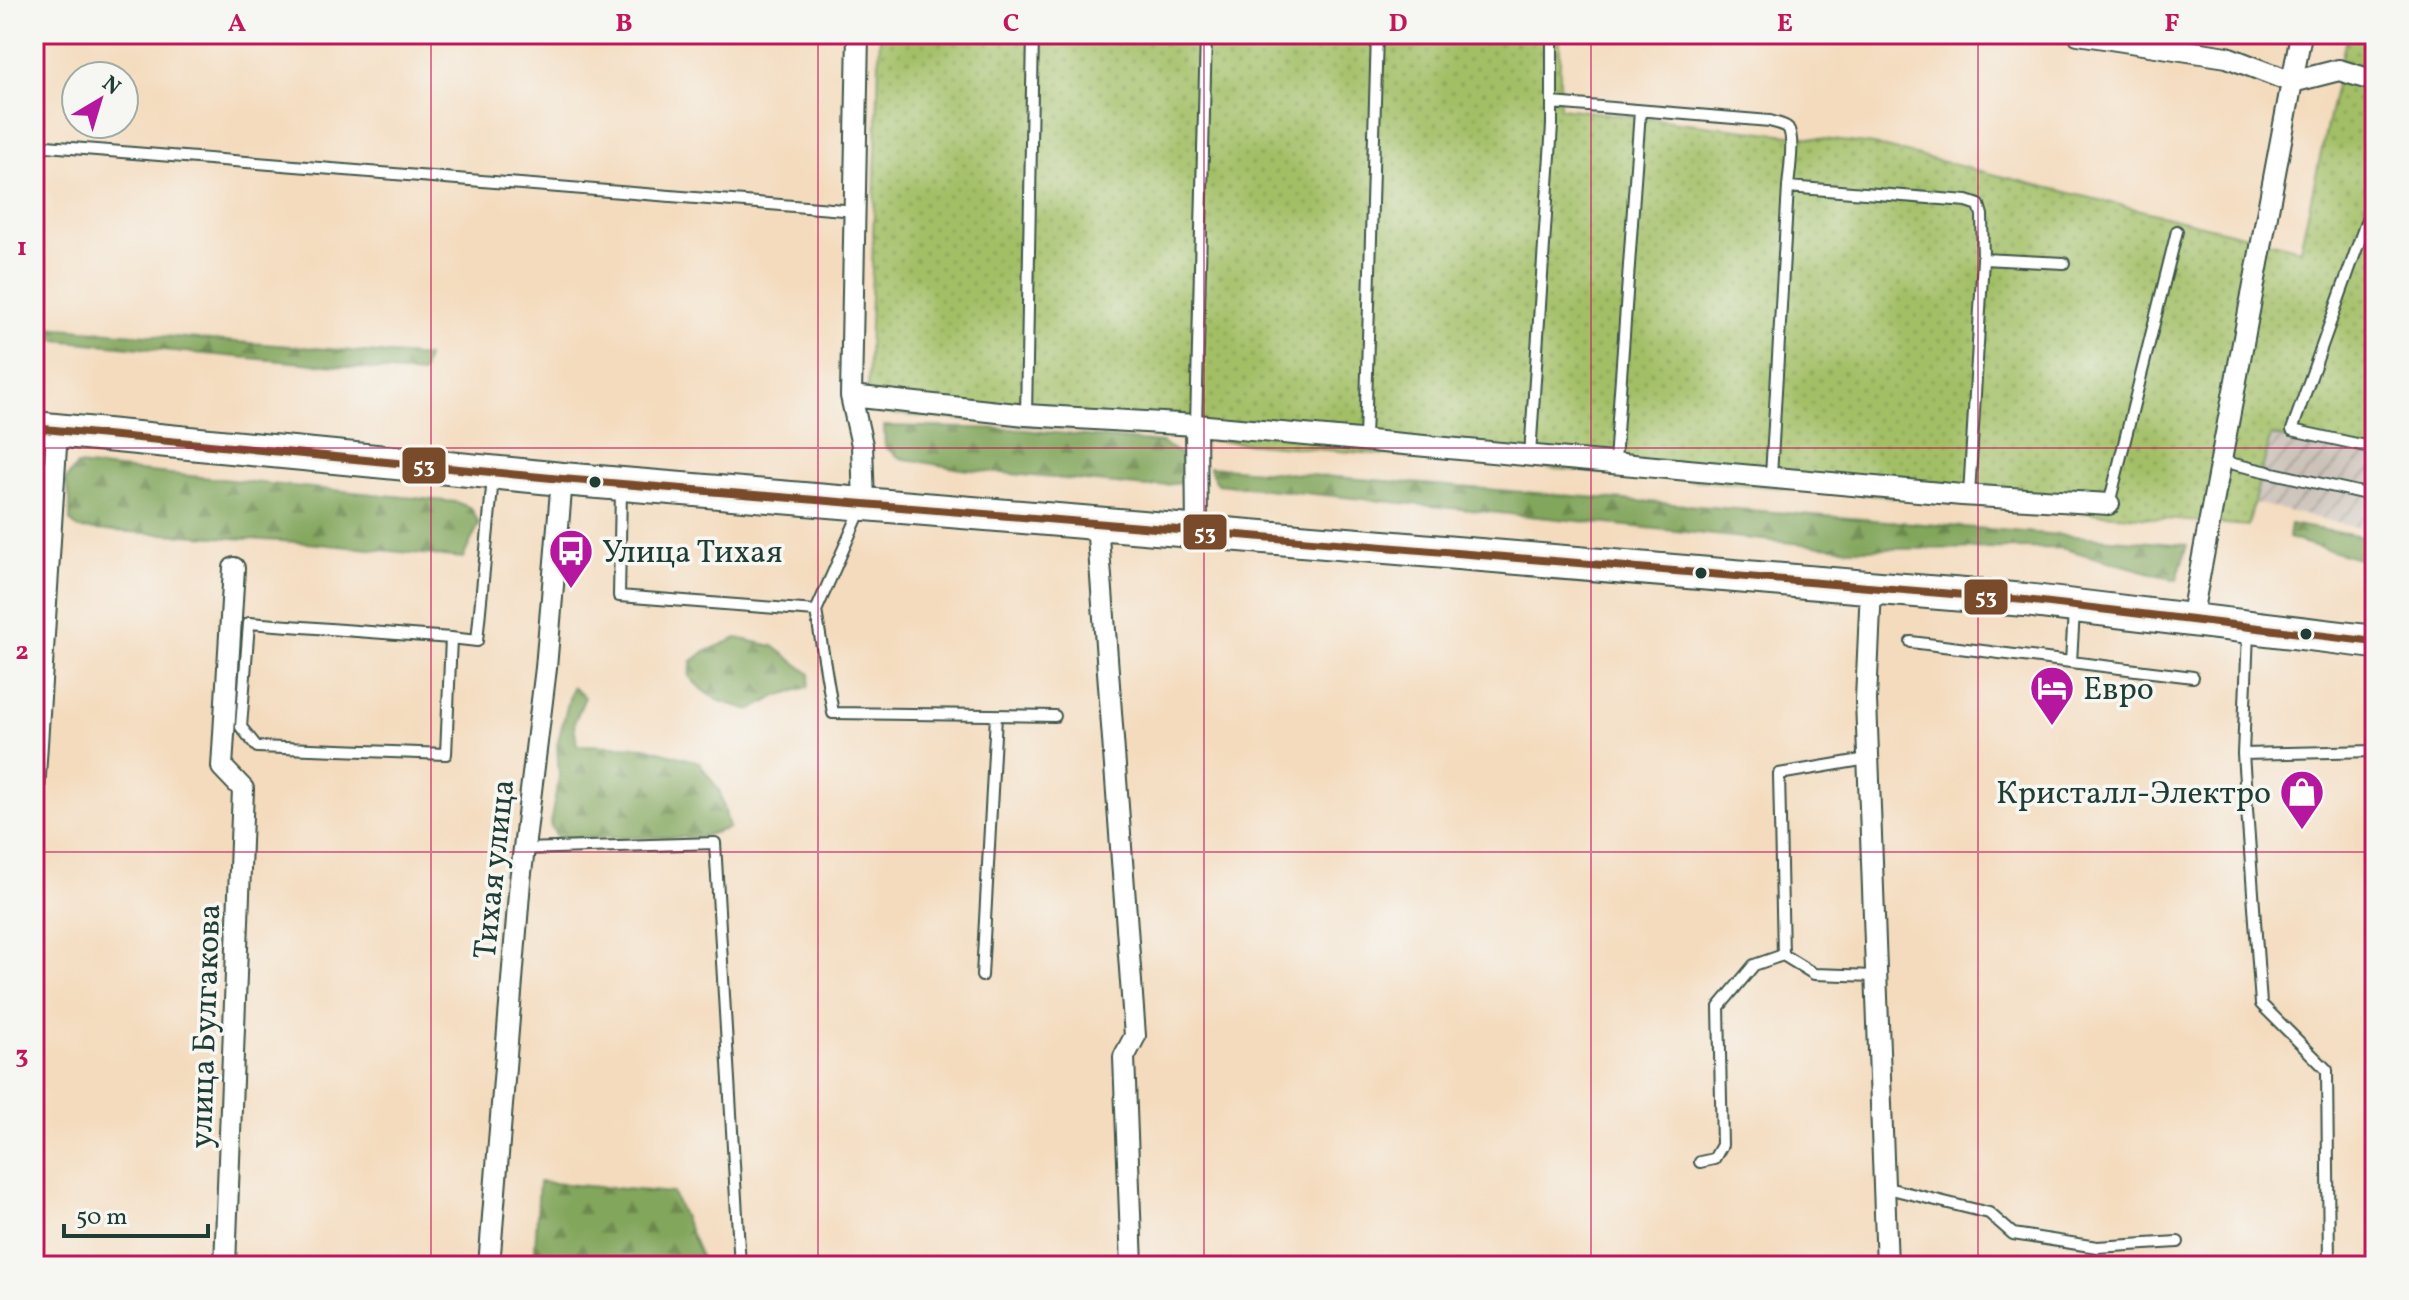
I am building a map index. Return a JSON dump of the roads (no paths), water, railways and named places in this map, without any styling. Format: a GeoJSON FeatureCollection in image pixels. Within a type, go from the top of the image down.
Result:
{"type":"FeatureCollection","features":[{"type":"Feature","properties":{"kind":"main road"},"geometry":{"type":"LineString","coordinates":[[46,429],[562,479],[2074,605],[2375,642]]}},
{"type":"Feature","properties":{"kind":"street"},"geometry":{"type":"LineString","coordinates":[[858,34],[851,396],[862,445],[864,504]]}},
{"type":"Feature","properties":{"kind":"street"},"geometry":{"type":"LineString","coordinates":[[2078,34],[2227,57],[2292,82],[2339,70],[2375,81]]}},
{"type":"Feature","properties":{"kind":"street"},"geometry":{"type":"LineString","coordinates":[[2191,620],[2301,34]]}},
{"type":"Feature","properties":{"kind":"street"},"geometry":{"type":"LineString","coordinates":[[851,396],[1026,415],[1196,425],[1969,495],[2109,504]]}},
{"type":"Feature","properties":{"kind":"street"},"geometry":{"type":"LineString","coordinates":[[1196,425],[1197,531]]}},
{"type":"Feature","properties":{"kind":"street"},"geometry":{"type":"LineString","coordinates":[[34,791],[46,429]]}},
{"type":"Feature","properties":{"kind":"street","name":"Тихая улица"},"geometry":{"type":"LineString","coordinates":[[489,1266],[524,849],[546,668],[562,479]]}},
{"type":"Feature","properties":{"kind":"street"},"geometry":{"type":"LineString","coordinates":[[1097,523],[1135,1036],[1124,1057],[1132,1266]]}},
{"type":"Feature","properties":{"kind":"street","name":"улица Булгакова"},"geometry":{"type":"LineString","coordinates":[[225,1266],[243,789],[222,767],[234,568]]}},
{"type":"Feature","properties":{"kind":"street"},"geometry":{"type":"LineString","coordinates":[[1871,587],[1866,685],[1867,759],[1887,1266]]}},
{"type":"Feature","properties":{"kind":"lane"},"geometry":{"type":"LineString","coordinates":[[1026,415],[1033,34]]}},
{"type":"Feature","properties":{"kind":"lane"},"geometry":{"type":"LineString","coordinates":[[1196,425],[1206,34]]}},
{"type":"Feature","properties":{"kind":"lane"},"geometry":{"type":"LineString","coordinates":[[1365,440],[1377,34]]}},
{"type":"Feature","properties":{"kind":"lane"},"geometry":{"type":"LineString","coordinates":[[1530,455],[1552,103],[1552,34]]}},
{"type":"Feature","properties":{"kind":"lane"},"geometry":{"type":"LineString","coordinates":[[1552,103],[1770,121],[1785,125],[1790,131],[1771,476]]}},
{"type":"Feature","properties":{"kind":"lane"},"geometry":{"type":"LineString","coordinates":[[1615,461],[1640,111]]}},
{"type":"Feature","properties":{"kind":"lane"},"geometry":{"type":"LineString","coordinates":[[34,145],[856,211]]}},
{"type":"Feature","properties":{"kind":"lane"},"geometry":{"type":"LineString","coordinates":[[1788,187],[1967,201],[1979,205],[1983,259],[1969,495]]}},
{"type":"Feature","properties":{"kind":"lane"},"geometry":{"type":"LineString","coordinates":[[2375,197],[2292,430],[2375,448]]}},
{"type":"Feature","properties":{"kind":"lane"},"geometry":{"type":"LineString","coordinates":[[2109,504],[2177,231]]}},
{"type":"Feature","properties":{"kind":"lane"},"geometry":{"type":"LineString","coordinates":[[1983,259],[2064,263]]}},
{"type":"Feature","properties":{"kind":"lane"},"geometry":{"type":"LineString","coordinates":[[2220,461],[2375,496]]}},
{"type":"Feature","properties":{"kind":"lane"},"geometry":{"type":"LineString","coordinates":[[451,638],[446,754],[257,747],[241,727],[249,623],[451,638],[477,641],[493,472]]}},
{"type":"Feature","properties":{"kind":"lane"},"geometry":{"type":"LineString","coordinates":[[621,484],[619,596],[816,611]]}},
{"type":"Feature","properties":{"kind":"lane"},"geometry":{"type":"LineString","coordinates":[[864,504],[816,611],[833,713],[1055,716]]}},
{"type":"Feature","properties":{"kind":"lane"},"geometry":{"type":"LineString","coordinates":[[2071,662],[2074,605]]}},
{"type":"Feature","properties":{"kind":"lane"},"geometry":{"type":"LineString","coordinates":[[2248,627],[2243,754],[2261,1004],[2327,1070],[2329,1266]]}},
{"type":"Feature","properties":{"kind":"lane"},"geometry":{"type":"LineString","coordinates":[[1911,642],[2193,677]]}},
{"type":"Feature","properties":{"kind":"lane"},"geometry":{"type":"LineString","coordinates":[[982,976],[996,716]]}},
{"type":"Feature","properties":{"kind":"lane"},"geometry":{"type":"LineString","coordinates":[[2243,754],[2375,751]]}},
{"type":"Feature","properties":{"kind":"lane"},"geometry":{"type":"LineString","coordinates":[[1783,955],[1779,774],[1867,759]]}},
{"type":"Feature","properties":{"kind":"lane"},"geometry":{"type":"LineString","coordinates":[[524,849],[715,843],[740,1266]]}},
{"type":"Feature","properties":{"kind":"lane"},"geometry":{"type":"LineString","coordinates":[[1783,955],[1814,974],[1875,976]]}},
{"type":"Feature","properties":{"kind":"lane"},"geometry":{"type":"LineString","coordinates":[[1700,1162],[1714,1159],[1722,1145],[1719,1007],[1754,965],[1783,955]]}},
{"type":"Feature","properties":{"kind":"lane"},"geometry":{"type":"LineString","coordinates":[[1883,1187],[1989,1213],[2013,1234],[2097,1247],[2178,1242]]}},
{"type":"Feature","properties":{"kind":"place","name":"Улица Тихая"},"geometry":{"type":"Point","coordinates":[571,590]}},
{"type":"Feature","properties":{"kind":"place","name":"Евро"},"geometry":{"type":"Point","coordinates":[2052,727]}},
{"type":"Feature","properties":{"kind":"place","name":"Кристалл-Электро"},"geometry":{"type":"Point","coordinates":[2302,831]}}]}
